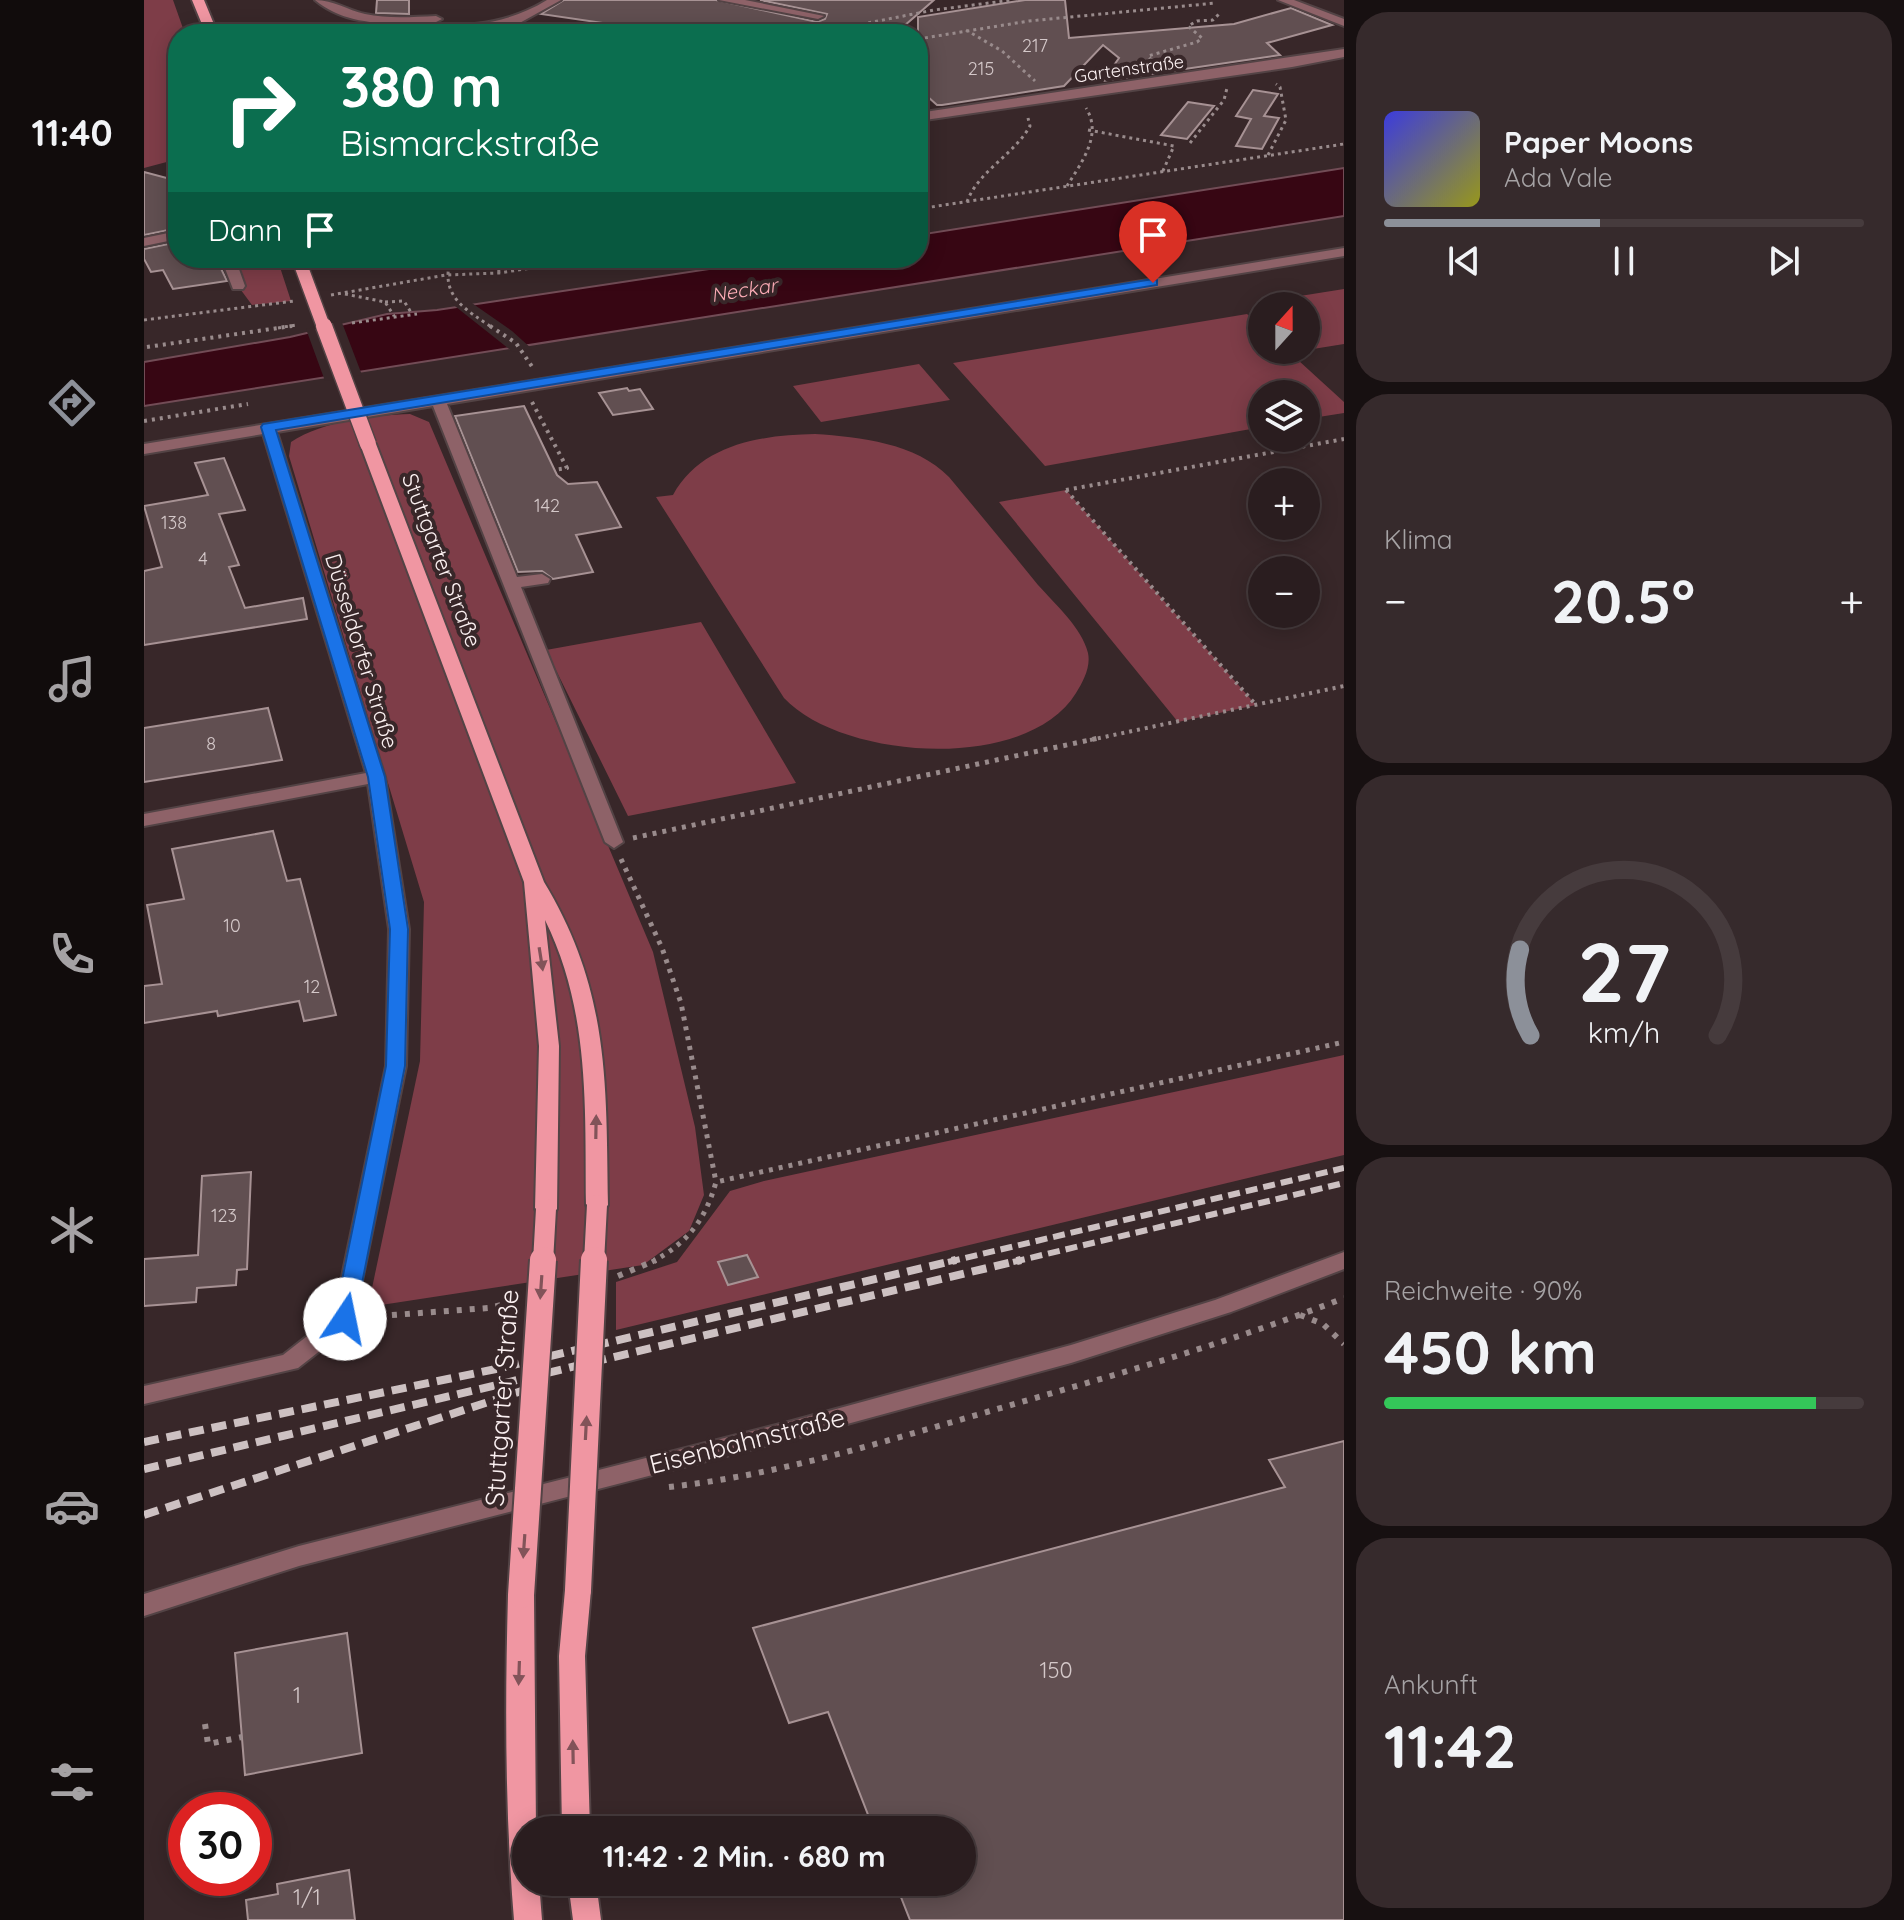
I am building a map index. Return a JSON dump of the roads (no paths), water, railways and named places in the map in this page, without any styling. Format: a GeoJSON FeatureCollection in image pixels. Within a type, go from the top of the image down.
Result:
{"type":"FeatureCollection","features":[{"type":"Feature","properties":{"kind":"main road"},"geometry":{"type":"LineString","coordinates":[[198,0],[208,24]]}},
{"type":"Feature","properties":{"kind":"main road","name":"Stuttgarter Straße"},"geometry":{"type":"LineString","coordinates":[[302,268],[534,882],[553,911],[572,963],[589,1027],[595,1070],[597,1205],[572,1672],[576,1816]]}},
{"type":"Feature","properties":{"kind":"main road","name":"Stuttgarter Straße"},"geometry":{"type":"LineString","coordinates":[[528,1920],[519,1828],[517,1763],[521,1595],[546,1209],[550,1058],[546,987],[533,913],[534,882]]}},
{"type":"Feature","properties":{"kind":"main road"},"geometry":{"type":"LineString","coordinates":[[584,1896],[587,1920]]}},
{"type":"Feature","properties":{"kind":"street"},"geometry":{"type":"LineString","coordinates":[[321,0],[356,18],[460,24]]}},
{"type":"Feature","properties":{"kind":"street"},"geometry":{"type":"LineString","coordinates":[[512,24],[555,0]]}},
{"type":"Feature","properties":{"kind":"street"},"geometry":{"type":"LineString","coordinates":[[725,0],[818,16]]}},
{"type":"Feature","properties":{"kind":"street"},"geometry":{"type":"LineString","coordinates":[[1284,0],[1344,23]]}},
{"type":"Feature","properties":{"kind":"street","name":"Gartenstraße"},"geometry":{"type":"LineString","coordinates":[[928,116],[1276,66],[1344,53]]}},
{"type":"Feature","properties":{"kind":"street"},"geometry":{"type":"LineString","coordinates":[[144,242],[168,237]]}},
{"type":"Feature","properties":{"kind":"street"},"geometry":{"type":"LineString","coordinates":[[144,449],[1344,252]]}},
{"type":"Feature","properties":{"kind":"street"},"geometry":{"type":"LineString","coordinates":[[232,268],[238,286]]}},
{"type":"Feature","properties":{"kind":"street"},"geometry":{"type":"LineString","coordinates":[[438,400],[614,842]]}},
{"type":"Feature","properties":{"kind":"street","name":"Düsseldorfer Straße"},"geometry":{"type":"LineString","coordinates":[[144,1395],[290,1362],[345,1319],[396,1066],[399,929],[376,777],[268,427]]}},
{"type":"Feature","properties":{"kind":"street"},"geometry":{"type":"LineString","coordinates":[[510,583],[542,579]]}},
{"type":"Feature","properties":{"kind":"street"},"geometry":{"type":"LineString","coordinates":[[144,820],[376,777]]}},
{"type":"Feature","properties":{"kind":"street","name":"Eisenbahnstraße"},"geometry":{"type":"LineString","coordinates":[[144,1605],[299,1556],[792,1430],[1071,1354],[1340,1268]]}},
{"type":"Feature","properties":{"kind":"water","name":"Neckar"},"geometry":{"type":"Polygon","coordinates":[[[1344,168],[1344,216],[144,406],[144,362],[290,337],[387,314],[437,310],[716,268],[928,268],[928,233],[1344,168]]]}},
{"type":"Feature","properties":{"kind":"railway"},"geometry":{"type":"LineString","coordinates":[[948,1262],[1344,1168]]}},
{"type":"Feature","properties":{"kind":"railway"},"geometry":{"type":"LineString","coordinates":[[1013,1262],[1344,1183]]}},
{"type":"Feature","properties":{"kind":"railway"},"geometry":{"type":"LineString","coordinates":[[144,1442],[496,1369],[956,1260]]}},
{"type":"Feature","properties":{"kind":"railway"},"geometry":{"type":"LineString","coordinates":[[144,1469],[1021,1260]]}},
{"type":"Feature","properties":{"kind":"railway"},"geometry":{"type":"LineString","coordinates":[[144,1515],[537,1386]]}}]}
